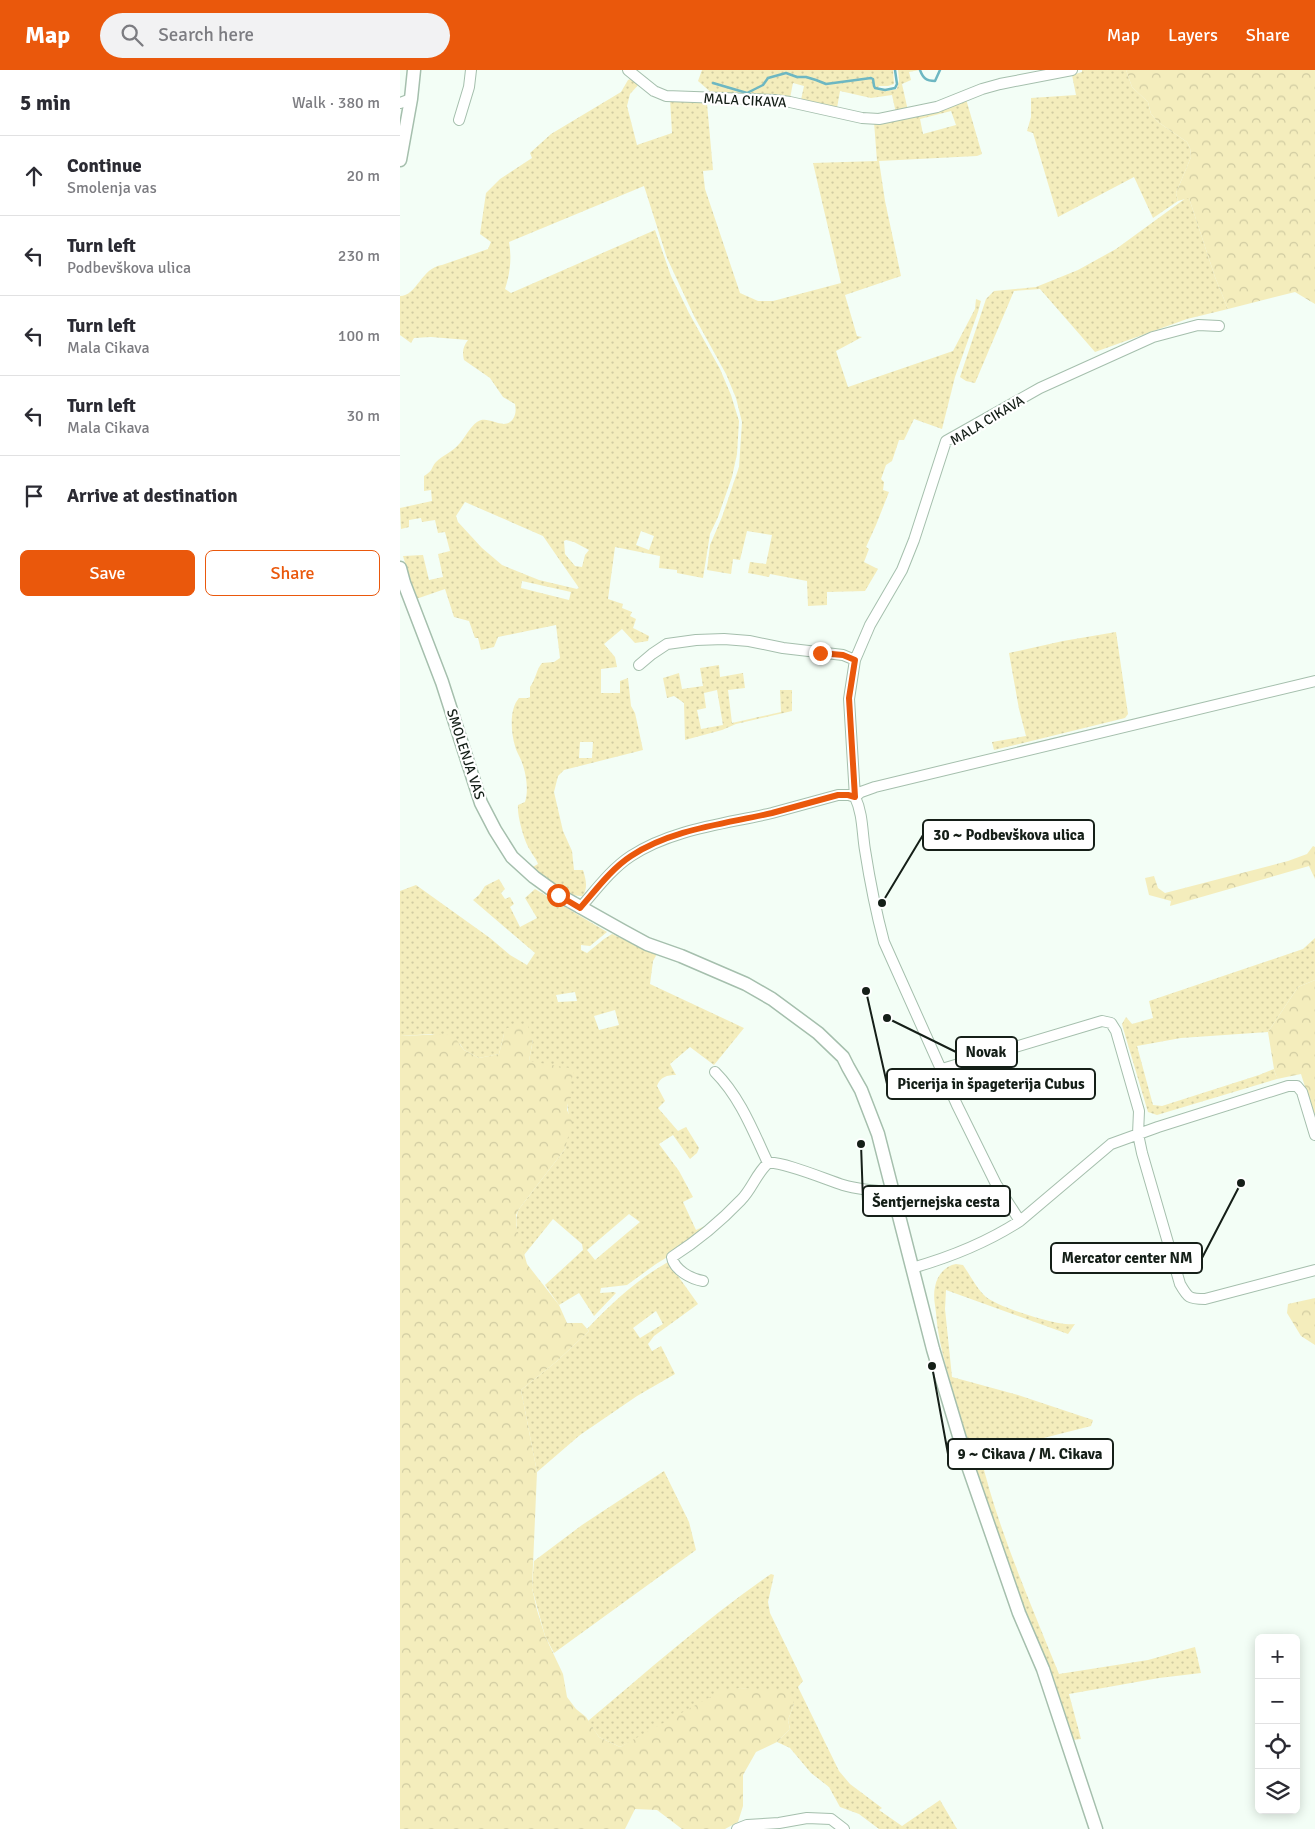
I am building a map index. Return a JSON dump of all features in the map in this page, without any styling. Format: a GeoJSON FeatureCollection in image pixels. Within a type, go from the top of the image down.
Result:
{"type":"FeatureCollection","features":[{"type":"Feature","properties":{"kind":"main road"},"geometry":{"type":"LineString","coordinates":[[400,160],[405,101],[414,71]]}},
{"type":"Feature","properties":{"kind":"main road","name":"SMOLENJA VAS"},"geometry":{"type":"LineString","coordinates":[[400,568],[442,682],[481,803],[512,857],[534,877],[580,908],[647,944],[681,956],[746,984],[772,999],[818,1032],[843,1057],[861,1090],[878,1134],[932,1349],[968,1466],[1018,1613],[1043,1670],[1096,1829]]}},
{"type":"Feature","properties":{"kind":"street"},"geometry":{"type":"LineString","coordinates":[[459,120],[469,87],[471,70]]}},
{"type":"Feature","properties":{"kind":"street","name":"MALA CIKAVA"},"geometry":{"type":"LineString","coordinates":[[628,70],[654,91],[666,96],[775,100],[862,118],[879,119],[938,107],[982,89],[1000,84],[1072,70]]}},
{"type":"Feature","properties":{"kind":"street","name":"MALA CIKAVA"},"geometry":{"type":"LineString","coordinates":[[1020,1221],[996,1184],[957,1105],[884,942],[876,914],[861,812],[855,797],[849,698],[855,660],[870,625],[902,570],[946,442],[1040,388],[1153,336],[1198,325],[1219,326]]}},
{"type":"Feature","properties":{"kind":"street"},"geometry":{"type":"LineString","coordinates":[[639,665],[667,644],[724,639],[843,655],[855,660]]}},
{"type":"Feature","properties":{"kind":"street"},"geometry":{"type":"LineString","coordinates":[[580,908],[629,857],[645,848],[682,833],[838,795],[855,797],[861,792],[875,787],[1315,681]]}},
{"type":"Feature","properties":{"kind":"street"},"geometry":{"type":"LineString","coordinates":[[942,1069],[1102,1021],[1111,1023],[1116,1031],[1139,1111],[1138,1134],[1180,1284],[1186,1295],[1192,1299],[1205,1299],[1315,1270]]}},
{"type":"Feature","properties":{"kind":"street"},"geometry":{"type":"LineString","coordinates":[[715,1072],[736,1099],[768,1163]]}},
{"type":"Feature","properties":{"kind":"street"},"geometry":{"type":"LineString","coordinates":[[912,1268],[963,1251],[994,1237],[1020,1221],[1111,1144],[1138,1134],[1288,1086],[1297,1086],[1302,1092],[1315,1135]]}},
{"type":"Feature","properties":{"kind":"street"},"geometry":{"type":"LineString","coordinates":[[703,1281],[692,1279],[685,1274],[672,1260],[672,1256],[694,1243],[741,1200],[752,1187],[758,1173],[768,1163],[780,1163],[846,1186],[873,1191],[894,1192]]}},
{"type":"Feature","properties":{"kind":"street"},"geometry":{"type":"LineString","coordinates":[[737,1829],[747,1825],[779,1823],[807,1818],[831,1819],[844,1829]]}},
{"type":"Feature","properties":{"kind":"green space"},"geometry":{"type":"Polygon","coordinates":[[[702,70],[893,70],[894,84],[879,86],[878,88],[887,91],[897,89],[899,80],[898,70],[919,70],[909,72],[911,80],[902,84],[908,111],[896,113],[892,95],[871,98],[840,91],[837,108],[801,100],[804,86],[793,83],[790,98],[713,94],[698,81],[702,70]]]}},
{"type":"Feature","properties":{"kind":"green space"},"geometry":{"type":"Polygon","coordinates":[[[1082,70],[1126,70],[1132,87],[1148,102],[1151,114],[1158,122],[1187,142],[1190,148],[1191,157],[1176,193],[1178,201],[1153,218],[1134,177],[1058,217],[1033,133],[1027,131],[1031,117],[1031,98],[1076,95],[1072,75],[1082,72],[1082,70]]]}},
{"type":"Feature","properties":{"kind":"green space"},"geometry":{"type":"Polygon","coordinates":[[[1126,70],[1315,70],[1315,304],[1295,292],[1228,309],[1215,277],[1189,198],[1178,201],[1176,193],[1191,157],[1190,148],[1187,142],[1158,122],[1151,114],[1148,102],[1132,87],[1126,70]]]}},
{"type":"Feature","properties":{"kind":"green space"},"geometry":{"type":"Polygon","coordinates":[[[633,78],[640,83],[630,94],[627,106],[637,145],[672,133],[670,99],[701,100],[707,104],[713,170],[703,171],[705,189],[740,293],[758,301],[773,301],[841,283],[813,163],[877,161],[874,122],[966,99],[982,154],[977,156],[879,161],[885,201],[901,276],[845,295],[857,336],[862,337],[836,351],[848,387],[953,351],[975,309],[976,299],[981,301],[955,377],[942,429],[914,419],[904,440],[899,440],[892,461],[886,465],[881,479],[884,482],[883,490],[889,492],[866,547],[869,549],[864,562],[878,569],[865,591],[827,592],[827,605],[808,606],[807,581],[770,574],[769,577],[748,573],[750,562],[766,564],[772,535],[747,531],[740,560],[733,559],[731,574],[707,570],[710,545],[739,467],[742,422],[736,398],[726,374],[694,316],[667,258],[644,186],[509,242],[510,266],[505,289],[511,293],[655,230],[671,276],[720,369],[739,421],[737,454],[732,477],[710,534],[703,578],[677,573],[677,570],[659,568],[660,556],[615,547],[608,599],[623,604],[622,608],[632,612],[630,616],[636,619],[633,628],[649,636],[648,641],[635,643],[622,629],[604,644],[615,657],[617,667],[601,669],[601,693],[620,693],[620,681],[628,678],[631,706],[635,713],[643,750],[564,770],[558,776],[554,792],[563,831],[572,851],[574,870],[583,870],[586,880],[585,893],[583,896],[576,896],[549,882],[531,868],[538,864],[525,841],[520,821],[518,805],[525,802],[527,787],[524,770],[516,750],[512,728],[512,715],[516,703],[519,698],[530,697],[530,687],[542,663],[554,662],[560,658],[556,625],[498,637],[494,647],[481,650],[478,638],[475,638],[469,621],[454,617],[445,589],[416,599],[403,556],[423,555],[429,580],[443,577],[438,554],[450,551],[445,532],[438,533],[435,520],[422,522],[421,518],[409,520],[409,527],[401,529],[400,508],[432,501],[431,490],[424,491],[424,476],[431,471],[436,462],[457,446],[477,422],[486,420],[500,424],[509,423],[515,415],[515,404],[503,397],[490,378],[464,360],[463,349],[468,340],[431,337],[414,338],[411,343],[400,335],[400,296],[411,292],[424,276],[435,267],[488,249],[491,242],[480,234],[486,193],[500,179],[532,158],[530,153],[551,134],[621,92],[628,80],[633,78]],[[951,111],[920,119],[923,134],[956,125],[951,111]],[[465,502],[456,516],[458,522],[482,548],[502,565],[539,580],[579,588],[543,536],[465,502]],[[641,531],[636,545],[649,550],[654,536],[641,531]],[[564,541],[565,554],[575,566],[582,567],[585,555],[589,550],[574,542],[564,541]],[[522,581],[521,588],[569,600],[571,592],[522,581]],[[580,742],[579,758],[592,758],[593,742],[580,742]]]}},
{"type":"Feature","properties":{"kind":"green space"},"geometry":{"type":"Polygon","coordinates":[[[1186,198],[1189,198],[1215,277],[1228,309],[1187,319],[1095,352],[1040,289],[1014,291],[975,383],[960,377],[986,299],[994,291],[1036,287],[1078,270],[1116,249],[1186,198]]]}},
{"type":"Feature","properties":{"kind":"green space"},"geometry":{"type":"Polygon","coordinates":[[[1116,632],[1128,714],[1125,718],[994,750],[992,742],[1026,736],[1009,653],[1116,632]]]}},
{"type":"Feature","properties":{"kind":"green space"},"geometry":{"type":"Polygon","coordinates":[[[719,665],[720,677],[743,673],[745,688],[728,690],[732,723],[781,712],[780,690],[792,690],[792,711],[736,724],[722,730],[685,740],[684,703],[674,696],[667,698],[663,678],[679,673],[682,689],[703,686],[700,668],[719,665]],[[717,690],[704,693],[706,708],[697,710],[701,729],[723,725],[717,690]]]}},
{"type":"Feature","properties":{"kind":"green space"},"geometry":{"type":"Polygon","coordinates":[[[1313,846],[1315,847],[1315,879],[1309,866],[1170,906],[1171,901],[1149,895],[1145,878],[1154,876],[1158,888],[1165,893],[1288,861],[1307,854],[1313,846]]]}},
{"type":"Feature","properties":{"kind":"green space"},"geometry":{"type":"Polygon","coordinates":[[[499,879],[505,889],[501,893],[505,899],[510,897],[514,904],[510,907],[520,927],[537,918],[525,898],[535,889],[607,932],[590,946],[581,945],[581,950],[587,953],[612,934],[657,954],[653,961],[650,984],[744,1028],[714,1065],[690,1047],[670,1064],[676,1075],[664,1077],[657,1086],[665,1101],[658,1108],[678,1131],[686,1127],[699,1148],[697,1153],[690,1159],[673,1135],[659,1144],[679,1171],[693,1197],[683,1202],[696,1230],[716,1221],[695,1240],[656,1264],[627,1285],[601,1288],[600,1293],[616,1293],[594,1316],[579,1293],[559,1305],[545,1285],[583,1250],[582,1244],[553,1219],[524,1255],[517,1232],[516,1220],[519,1209],[565,1149],[569,1117],[567,1103],[529,1061],[533,1039],[504,1034],[499,1054],[479,1058],[464,1050],[460,1044],[432,1034],[400,1036],[400,891],[416,885],[490,938],[510,955],[527,965],[535,953],[473,900],[485,886],[499,879]],[[575,992],[556,995],[558,1002],[577,1001],[575,992]],[[615,1010],[594,1016],[599,1030],[619,1025],[615,1010]],[[629,1214],[587,1250],[595,1260],[640,1222],[629,1214]]]}},
{"type":"Feature","properties":{"kind":"green space"},"geometry":{"type":"Polygon","coordinates":[[[1315,938],[1315,980],[1298,987],[1268,1032],[1181,1038],[1137,1046],[1153,1105],[1162,1106],[1274,1069],[1277,1079],[1157,1115],[1148,1112],[1122,1024],[1126,1017],[1132,1024],[1153,1018],[1149,1001],[1303,949],[1315,938]]]}},
{"type":"Feature","properties":{"kind":"green space"},"geometry":{"type":"Polygon","coordinates":[[[1315,980],[1315,1119],[1301,1074],[1277,1079],[1268,1032],[1298,987],[1315,980]]]}},
{"type":"Feature","properties":{"kind":"green space"},"geometry":{"type":"Polygon","coordinates":[[[527,1024],[533,1039],[529,1061],[575,1069],[569,1087],[572,1096],[567,1103],[567,1110],[572,1121],[565,1149],[519,1209],[516,1215],[516,1225],[527,1264],[559,1305],[567,1323],[582,1323],[589,1331],[557,1361],[521,1390],[537,1472],[532,1588],[537,1610],[545,1636],[563,1674],[567,1697],[576,1709],[586,1717],[599,1737],[620,1747],[721,1691],[740,1688],[782,1690],[792,1698],[794,1704],[788,1720],[790,1729],[777,1742],[756,1752],[743,1775],[743,1806],[738,1822],[725,1829],[682,1829],[657,1810],[635,1809],[625,1829],[400,1829],[400,1036],[446,1034],[455,1038],[464,1050],[479,1058],[499,1054],[507,1028],[527,1024]]]}},
{"type":"Feature","properties":{"kind":"green space"},"geometry":{"type":"Polygon","coordinates":[[[668,1262],[698,1304],[654,1336],[648,1344],[652,1351],[661,1346],[675,1374],[637,1396],[580,1435],[537,1472],[521,1390],[557,1361],[589,1331],[587,1329],[616,1301],[656,1269],[668,1262]],[[656,1311],[633,1328],[640,1338],[663,1324],[656,1311]]]}},
{"type":"Feature","properties":{"kind":"green space"},"geometry":{"type":"Polygon","coordinates":[[[956,1264],[963,1265],[980,1290],[993,1301],[1015,1311],[1043,1319],[1075,1324],[1068,1334],[946,1290],[945,1309],[952,1377],[1018,1395],[1093,1420],[1091,1426],[980,1454],[1005,1538],[1059,1674],[1148,1660],[1195,1647],[1201,1673],[1159,1678],[1069,1694],[1081,1739],[1073,1740],[1049,1672],[1004,1560],[984,1500],[946,1366],[939,1335],[934,1290],[942,1272],[956,1264]]]}},
{"type":"Feature","properties":{"kind":"green space"},"geometry":{"type":"Polygon","coordinates":[[[1315,1298],[1315,1345],[1301,1336],[1287,1313],[1288,1304],[1315,1298]]]}},
{"type":"Feature","properties":{"kind":"green space"},"geometry":{"type":"Polygon","coordinates":[[[664,1471],[689,1522],[696,1550],[554,1653],[545,1636],[532,1588],[534,1561],[582,1525],[664,1471]]]}},
{"type":"Feature","properties":{"kind":"green space"},"geometry":{"type":"Polygon","coordinates":[[[771,1574],[774,1575],[768,1602],[770,1613],[803,1681],[798,1687],[839,1771],[850,1784],[882,1808],[879,1810],[902,1826],[940,1800],[957,1829],[879,1829],[859,1814],[840,1807],[829,1787],[811,1773],[790,1748],[777,1742],[790,1729],[788,1720],[794,1704],[756,1690],[740,1688],[620,1747],[599,1737],[588,1721],[701,1627],[771,1574]]]}},
{"type":"Feature","properties":{"kind":"waterway"},"geometry":{"type":"LineString","coordinates":[[713,83],[747,93],[763,85],[768,78],[786,73],[826,84],[871,78],[875,88],[885,90],[895,88],[897,84],[895,70]]}},
{"type":"Feature","properties":{"kind":"waterway"},"geometry":{"type":"LineString","coordinates":[[920,70],[925,78],[935,81],[940,70]]}},
{"type":"Feature","properties":{"kind":"place","name":"30 ~ Podbevškova ulica"},"geometry":{"type":"Point","coordinates":[882,903]}},
{"type":"Feature","properties":{"kind":"place","name":"Picerija in špageterija Cubus"},"geometry":{"type":"Point","coordinates":[866,991]}},
{"type":"Feature","properties":{"kind":"place","name":"Novak"},"geometry":{"type":"Point","coordinates":[887,1018]}},
{"type":"Feature","properties":{"kind":"place","name":"Šentjernejska cesta"},"geometry":{"type":"Point","coordinates":[861,1144]}},
{"type":"Feature","properties":{"kind":"place","name":"Mercator center NM"},"geometry":{"type":"Point","coordinates":[1241,1183]}},
{"type":"Feature","properties":{"kind":"place","name":"9 ~ Cikava / M. Cikava"},"geometry":{"type":"Point","coordinates":[932,1366]}},
{"type":"Feature","properties":{"kind":"route"},"geometry":{"type":"LineString","coordinates":[[558,895],[580,908],[629,857],[645,848],[682,833],[838,795],[855,797],[849,698],[855,660],[843,655],[820,653]]}}]}
